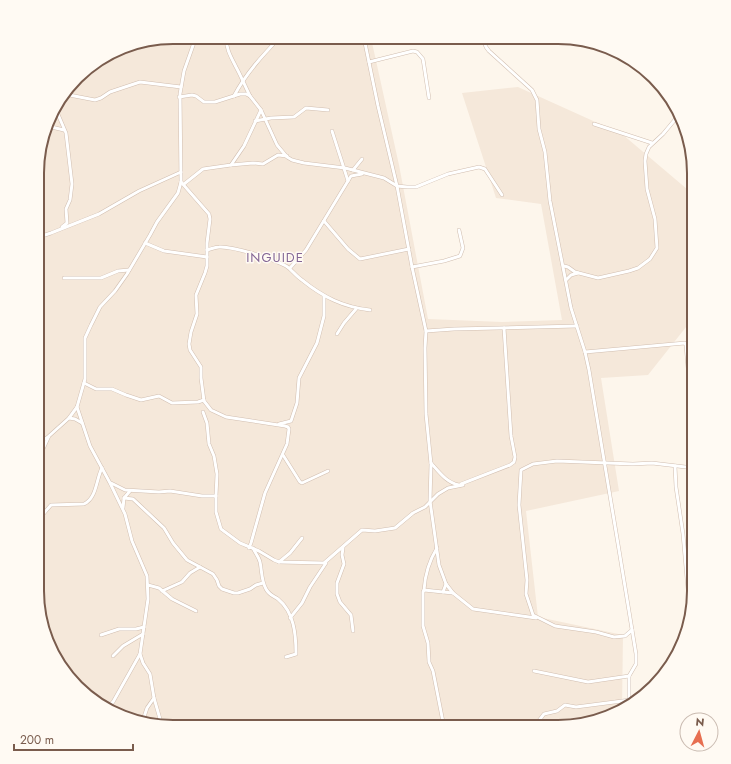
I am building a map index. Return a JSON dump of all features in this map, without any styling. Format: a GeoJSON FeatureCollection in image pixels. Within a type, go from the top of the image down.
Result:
{"type":"FeatureCollection","features":[{"type":"Feature","properties":{"kind":"street"},"geometry":{"type":"LineString","coordinates":[[44,440],[69,418],[77,407],[85,376],[85,344],[88,330],[100,308],[116,291],[161,216],[178,193],[182,183],[180,97],[184,71],[194,44]]}},
{"type":"Feature","properties":{"kind":"street"},"geometry":{"type":"LineString","coordinates":[[226,44],[230,57],[250,96],[261,110],[277,145],[292,160],[345,168],[384,178],[397,186],[416,187],[448,174],[479,166],[485,169],[502,195]]}},
{"type":"Feature","properties":{"kind":"street"},"geometry":{"type":"LineString","coordinates":[[234,96],[242,80],[273,44]]}},
{"type":"Feature","properties":{"kind":"street"},"geometry":{"type":"LineString","coordinates":[[365,44],[397,186],[426,331],[426,414],[430,461],[430,501],[438,547],[439,565],[446,584],[453,593],[473,609],[537,619],[571,630],[596,632],[614,637],[625,636],[632,630]]}},
{"type":"Feature","properties":{"kind":"street"},"geometry":{"type":"LineString","coordinates":[[485,44],[489,51],[535,94],[537,100],[539,128],[545,152],[550,200],[571,308],[585,352],[632,630],[636,664],[629,676],[630,698]]}},
{"type":"Feature","properties":{"kind":"street"},"geometry":{"type":"LineString","coordinates":[[369,62],[413,51],[417,52],[423,59],[429,98]]}},
{"type":"Feature","properties":{"kind":"street"},"geometry":{"type":"LineString","coordinates":[[70,95],[95,100],[110,92],[140,82],[181,87]]}},
{"type":"Feature","properties":{"kind":"street"},"geometry":{"type":"LineString","coordinates":[[180,97],[192,95],[204,102],[215,102],[234,96],[246,94],[250,96]]}},
{"type":"Feature","properties":{"kind":"street"},"geometry":{"type":"LineString","coordinates":[[256,122],[271,118],[294,117],[308,108],[328,110]]}},
{"type":"Feature","properties":{"kind":"street"},"geometry":{"type":"LineString","coordinates":[[231,165],[244,146],[261,110]]}},
{"type":"Feature","properties":{"kind":"street"},"geometry":{"type":"LineString","coordinates":[[58,114],[64,130],[72,184],[70,200],[66,209],[67,223],[60,230]]}},
{"type":"Feature","properties":{"kind":"street"},"geometry":{"type":"LineString","coordinates":[[564,266],[575,272],[580,272],[598,278],[638,268],[650,259],[657,248],[655,219],[648,193],[645,161],[647,150],[652,143],[663,134],[675,119]]}},
{"type":"Feature","properties":{"kind":"street"},"geometry":{"type":"LineString","coordinates":[[594,124],[652,143]]}},
{"type":"Feature","properties":{"kind":"street"},"geometry":{"type":"LineString","coordinates":[[52,127],[64,130]]}},
{"type":"Feature","properties":{"kind":"street"},"geometry":{"type":"LineString","coordinates":[[332,131],[348,181]]}},
{"type":"Feature","properties":{"kind":"street"},"geometry":{"type":"LineString","coordinates":[[182,183],[203,169],[253,163],[263,164],[278,156],[287,156]]}},
{"type":"Feature","properties":{"kind":"street"},"geometry":{"type":"LineString","coordinates":[[353,170],[362,160]]}},
{"type":"Feature","properties":{"kind":"street"},"geometry":{"type":"LineString","coordinates":[[44,235],[99,214],[140,191],[181,172]]}},
{"type":"Feature","properties":{"kind":"street"},"geometry":{"type":"LineString","coordinates":[[290,268],[306,250],[351,176],[364,174]]}},
{"type":"Feature","properties":{"kind":"street"},"geometry":{"type":"LineString","coordinates":[[182,183],[210,216],[205,273],[196,295],[197,314],[190,332],[189,347],[201,367],[204,400],[211,410],[226,417],[276,424],[288,427],[290,430],[283,455],[270,479],[265,493],[251,548],[260,561],[260,571],[266,589],[286,608],[295,628],[296,652],[295,654],[286,657]]}},
{"type":"Feature","properties":{"kind":"street"},"geometry":{"type":"LineString","coordinates":[[324,221],[348,249],[360,259],[409,249]]}},
{"type":"Feature","properties":{"kind":"street"},"geometry":{"type":"LineString","coordinates":[[412,267],[444,261],[460,256],[463,248],[459,230]]}},
{"type":"Feature","properties":{"kind":"street"},"geometry":{"type":"LineString","coordinates":[[145,243],[164,250],[207,257]]}},
{"type":"Feature","properties":{"kind":"street"},"geometry":{"type":"LineString","coordinates":[[207,250],[214,247],[227,248],[264,257],[290,268],[295,275],[324,296],[346,306],[356,309],[370,310]]}},
{"type":"Feature","properties":{"kind":"street"},"geometry":{"type":"LineString","coordinates":[[64,278],[101,278],[118,271],[129,270]]}},
{"type":"Feature","properties":{"kind":"street"},"geometry":{"type":"LineString","coordinates":[[566,280],[571,275],[580,272]]}},
{"type":"Feature","properties":{"kind":"street"},"geometry":{"type":"LineString","coordinates":[[276,424],[291,421],[297,404],[298,382],[316,347],[319,337],[324,316],[324,296]]}},
{"type":"Feature","properties":{"kind":"street"},"geometry":{"type":"LineString","coordinates":[[337,334],[356,309]]}},
{"type":"Feature","properties":{"kind":"street"},"geometry":{"type":"LineString","coordinates":[[426,331],[577,326]]}},
{"type":"Feature","properties":{"kind":"street"},"geometry":{"type":"LineString","coordinates":[[459,485],[510,465],[514,462],[515,457],[512,436],[504,328]]}},
{"type":"Feature","properties":{"kind":"street"},"geometry":{"type":"LineString","coordinates":[[585,352],[685,343],[687,357]]}},
{"type":"Feature","properties":{"kind":"street"},"geometry":{"type":"LineString","coordinates":[[84,383],[96,389],[112,389],[126,396],[141,400],[159,396],[172,403],[198,402],[204,400]]}},
{"type":"Feature","properties":{"kind":"street"},"geometry":{"type":"LineString","coordinates":[[77,407],[90,446],[123,510],[132,541],[145,571],[148,585],[148,600],[140,654],[111,704]]}},
{"type":"Feature","properties":{"kind":"street"},"geometry":{"type":"LineString","coordinates":[[203,412],[207,424],[209,444],[214,456],[217,474],[216,512],[220,527],[234,539],[279,562],[326,562]]}},
{"type":"Feature","properties":{"kind":"street"},"geometry":{"type":"LineString","coordinates":[[69,418],[75,419],[82,423]]}},
{"type":"Feature","properties":{"kind":"street"},"geometry":{"type":"LineString","coordinates":[[44,447],[49,436]]}},
{"type":"Feature","properties":{"kind":"street"},"geometry":{"type":"LineString","coordinates":[[283,455],[302,483],[328,471]]}},
{"type":"Feature","properties":{"kind":"street"},"geometry":{"type":"LineString","coordinates":[[290,618],[302,603],[326,562],[362,529],[375,531],[397,527],[413,513],[425,507],[438,494],[448,488],[463,485],[454,484],[448,481],[430,461]]}},
{"type":"Feature","properties":{"kind":"street"},"geometry":{"type":"LineString","coordinates":[[537,619],[532,613],[526,592],[527,580],[520,505],[521,470],[529,466],[550,461],[652,463],[687,467]]}},
{"type":"Feature","properties":{"kind":"street"},"geometry":{"type":"LineString","coordinates":[[675,466],[687,579]]}},
{"type":"Feature","properties":{"kind":"street"},"geometry":{"type":"LineString","coordinates":[[44,513],[51,505],[84,504],[89,501],[93,495],[97,478],[102,468]]}},
{"type":"Feature","properties":{"kind":"street"},"geometry":{"type":"LineString","coordinates":[[110,483],[123,489],[130,490],[159,492],[170,491],[196,496],[216,496]]}},
{"type":"Feature","properties":{"kind":"street"},"geometry":{"type":"LineString","coordinates":[[123,510],[124,498],[130,490]]}},
{"type":"Feature","properties":{"kind":"street"},"geometry":{"type":"LineString","coordinates":[[124,498],[133,499],[167,531],[173,543],[187,560],[213,574],[220,587],[234,593],[250,590],[256,585],[263,583]]}},
{"type":"Feature","properties":{"kind":"street"},"geometry":{"type":"LineString","coordinates":[[279,562],[290,553],[302,538]]}},
{"type":"Feature","properties":{"kind":"street"},"geometry":{"type":"LineString","coordinates":[[438,547],[430,559],[423,592],[423,626],[428,643],[429,662],[433,671],[443,720]]}},
{"type":"Feature","properties":{"kind":"street"},"geometry":{"type":"LineString","coordinates":[[343,548],[342,555],[344,564],[337,583],[337,594],[340,602],[352,615],[353,631]]}},
{"type":"Feature","properties":{"kind":"street"},"geometry":{"type":"LineString","coordinates":[[162,591],[182,582],[190,573],[200,567]]}},
{"type":"Feature","properties":{"kind":"street"},"geometry":{"type":"LineString","coordinates":[[442,592],[446,584]]}},
{"type":"Feature","properties":{"kind":"street"},"geometry":{"type":"LineString","coordinates":[[148,585],[162,591],[167,596],[196,611]]}},
{"type":"Feature","properties":{"kind":"street"},"geometry":{"type":"LineString","coordinates":[[424,590],[453,593]]}},
{"type":"Feature","properties":{"kind":"street"},"geometry":{"type":"LineString","coordinates":[[101,635],[119,629],[136,630],[144,627]]}},
{"type":"Feature","properties":{"kind":"street"},"geometry":{"type":"LineString","coordinates":[[113,656],[123,646],[143,634]]}},
{"type":"Feature","properties":{"kind":"street"},"geometry":{"type":"LineString","coordinates":[[140,654],[142,663],[150,674],[154,698],[160,720]]}},
{"type":"Feature","properties":{"kind":"street"},"geometry":{"type":"LineString","coordinates":[[534,671],[588,682],[629,676]]}},
{"type":"Feature","properties":{"kind":"street"},"geometry":{"type":"LineString","coordinates":[[144,717],[147,708],[154,698]]}},
{"type":"Feature","properties":{"kind":"street"},"geometry":{"type":"LineString","coordinates":[[539,720],[544,714],[556,711],[566,705],[576,707],[626,701]]}},
{"type":"Feature","properties":{"kind":"shaded area"},"geometry":{"type":"Polygon","coordinates":[[[372,44],[399,165],[428,319],[502,322],[562,320],[541,204],[496,198],[462,93],[518,87],[622,134],[687,189],[687,326],[648,375],[601,378],[619,491],[526,511],[538,617],[623,635],[622,703],[600,713],[583,718],[567,720],[164,720],[148,718],[131,713],[108,703],[94,693],[76,676],[57,648],[46,616],[44,600],[44,173],[46,148],[54,123],[66,101],[88,76],[108,61],[123,54],[156,45],[372,44]]]}},
{"type":"Feature","properties":{"kind":"district","name":"INGUIDE"},"geometry":{"type":"Point","coordinates":[275,257]}}]}
